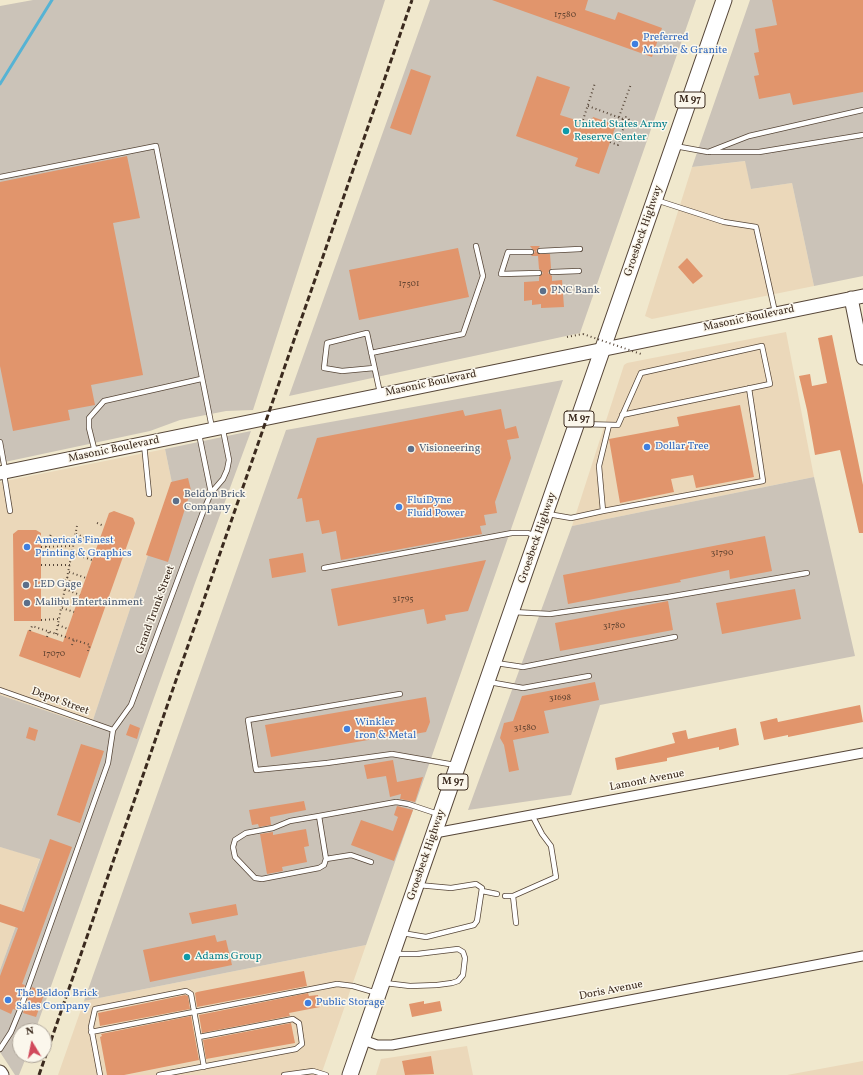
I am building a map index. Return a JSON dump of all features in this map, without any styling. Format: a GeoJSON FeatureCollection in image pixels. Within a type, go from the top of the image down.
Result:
{"type":"FeatureCollection","features":[{"type":"Feature","properties":{"kind":"main road","name":"Groesbeck Highway"},"geometry":{"type":"LineString","coordinates":[[350,1075],[724,0]]}},
{"type":"Feature","properties":{"kind":"street","name":"Masonic Boulevard"},"geometry":{"type":"LineString","coordinates":[[3,473],[857,297]]}},
{"type":"Feature","properties":{"kind":"street"},"geometry":{"type":"LineString","coordinates":[[857,297],[863,358]]}},
{"type":"Feature","properties":{"kind":"street","name":"Lamont Avenue"},"geometry":{"type":"LineString","coordinates":[[435,833],[863,753]]}},
{"type":"Feature","properties":{"kind":"street","name":"Doris Avenue"},"geometry":{"type":"LineString","coordinates":[[363,1040],[377,1044],[392,1045],[863,956]]}},
{"type":"Feature","properties":{"kind":"lane"},"geometry":{"type":"LineString","coordinates":[[708,152],[749,136],[863,110]]}},
{"type":"Feature","properties":{"kind":"lane"},"geometry":{"type":"LineString","coordinates":[[674,146],[708,152],[759,152],[863,135]]}},
{"type":"Feature","properties":{"kind":"lane","name":"Grand Trunk Street"},"geometry":{"type":"LineString","coordinates":[[0,177],[156,146],[201,379],[228,465],[223,479],[212,493],[180,571],[131,705],[114,730]]}},
{"type":"Feature","properties":{"kind":"lane"},"geometry":{"type":"LineString","coordinates":[[655,200],[724,222],[756,227],[775,314]]}},
{"type":"Feature","properties":{"kind":"lane"},"geometry":{"type":"LineString","coordinates":[[371,353],[463,334],[483,276],[476,246]]}},
{"type":"Feature","properties":{"kind":"lane"},"geometry":{"type":"LineString","coordinates":[[540,251],[580,249]]}},
{"type":"Feature","properties":{"kind":"lane"},"geometry":{"type":"LineString","coordinates":[[531,252],[508,252],[501,274],[539,273]]}},
{"type":"Feature","properties":{"kind":"lane"},"geometry":{"type":"LineString","coordinates":[[552,272],[578,271]]}},
{"type":"Feature","properties":{"kind":"lane"},"geometry":{"type":"LineString","coordinates":[[374,368],[342,371],[324,368],[327,343],[367,333],[380,395]]}},
{"type":"Feature","properties":{"kind":"lane"},"geometry":{"type":"LineString","coordinates":[[577,424],[618,425],[622,415],[641,373],[762,346],[770,384],[622,415]]}},
{"type":"Feature","properties":{"kind":"lane"},"geometry":{"type":"LineString","coordinates":[[95,454],[89,428],[89,418],[104,401],[201,379]]}},
{"type":"Feature","properties":{"kind":"lane"},"geometry":{"type":"LineString","coordinates":[[546,514],[571,518],[763,481],[749,388]]}},
{"type":"Feature","properties":{"kind":"lane"},"geometry":{"type":"LineString","coordinates":[[603,511],[599,466],[609,425]]}},
{"type":"Feature","properties":{"kind":"lane"},"geometry":{"type":"LineString","coordinates":[[198,432],[212,493]]}},
{"type":"Feature","properties":{"kind":"lane"},"geometry":{"type":"LineString","coordinates":[[0,442],[3,473],[10,511]]}},
{"type":"Feature","properties":{"kind":"lane"},"geometry":{"type":"LineString","coordinates":[[144,444],[149,494]]}},
{"type":"Feature","properties":{"kind":"lane"},"geometry":{"type":"LineString","coordinates":[[324,568],[512,532],[528,533],[538,536]]}},
{"type":"Feature","properties":{"kind":"lane"},"geometry":{"type":"LineString","coordinates":[[512,612],[550,614],[668,597],[808,573]]}},
{"type":"Feature","properties":{"kind":"lane"},"geometry":{"type":"LineString","coordinates":[[494,663],[523,667],[675,637]]}},
{"type":"Feature","properties":{"kind":"lane"},"geometry":{"type":"LineString","coordinates":[[487,682],[523,688],[589,676]]}},
{"type":"Feature","properties":{"kind":"lane","name":"Depot Street"},"geometry":{"type":"LineString","coordinates":[[0,690],[114,730]]}},
{"type":"Feature","properties":{"kind":"lane"},"geometry":{"type":"LineString","coordinates":[[400,694],[248,720],[256,770],[327,763],[392,754],[458,766]]}},
{"type":"Feature","properties":{"kind":"lane"},"geometry":{"type":"LineString","coordinates":[[0,1049],[11,1032],[20,1010],[108,763],[114,730]]}},
{"type":"Feature","properties":{"kind":"lane"},"geometry":{"type":"LineString","coordinates":[[319,816],[326,859],[324,865],[319,868],[262,879],[255,878],[235,857],[233,847],[235,840],[246,833],[273,828],[290,821],[396,802],[408,804],[441,815]]}},
{"type":"Feature","properties":{"kind":"lane"},"geometry":{"type":"LineString","coordinates":[[505,896],[513,896],[556,877],[551,846],[542,834],[532,815]]}},
{"type":"Feature","properties":{"kind":"lane"},"geometry":{"type":"LineString","coordinates":[[326,859],[351,855],[371,862]]}},
{"type":"Feature","properties":{"kind":"lane"},"geometry":{"type":"LineString","coordinates":[[400,933],[426,937],[474,924],[477,921],[482,888],[476,884],[451,888],[416,885]]}},
{"type":"Feature","properties":{"kind":"lane"},"geometry":{"type":"LineString","coordinates":[[482,891],[497,894]]}},
{"type":"Feature","properties":{"kind":"lane"},"geometry":{"type":"LineString","coordinates":[[513,896],[516,923]]}},
{"type":"Feature","properties":{"kind":"lane"},"geometry":{"type":"LineString","coordinates":[[92,1032],[337,984],[381,988],[452,983],[458,981],[463,975],[466,958],[463,952],[458,949],[417,954],[392,954]]}},
{"type":"Feature","properties":{"kind":"lane"},"geometry":{"type":"LineString","coordinates":[[100,1075],[92,1032],[92,1013],[95,1009],[186,991],[191,994],[204,1066]]}},
{"type":"Feature","properties":{"kind":"lane"},"geometry":{"type":"LineString","coordinates":[[159,1075],[296,1049],[302,1044],[298,1022],[291,1019],[198,1037]]}},
{"type":"Feature","properties":{"kind":"lane"},"geometry":{"type":"LineString","coordinates":[[284,1075],[313,1071],[326,1075]]}},
{"type":"Feature","properties":{"kind":"path"},"geometry":{"type":"LineString","coordinates":[[583,120],[595,83]]}},
{"type":"Feature","properties":{"kind":"path"},"geometry":{"type":"LineString","coordinates":[[620,117],[631,84]]}},
{"type":"Feature","properties":{"kind":"path"},"geometry":{"type":"LineString","coordinates":[[588,106],[620,117],[626,123]]}},
{"type":"Feature","properties":{"kind":"path"},"geometry":{"type":"LineString","coordinates":[[610,142],[618,145],[626,123],[629,121],[629,118],[626,117],[623,119]]}},
{"type":"Feature","properties":{"kind":"path"},"geometry":{"type":"LineString","coordinates":[[567,337],[583,334],[641,354]]}},
{"type":"Feature","properties":{"kind":"path"},"geometry":{"type":"LineString","coordinates":[[97,523],[104,526]]}},
{"type":"Feature","properties":{"kind":"path"},"geometry":{"type":"LineString","coordinates":[[56,634],[66,583],[64,580],[67,578],[77,526]]}},
{"type":"Feature","properties":{"kind":"path"},"geometry":{"type":"LineString","coordinates":[[46,547],[51,534]]}},
{"type":"Feature","properties":{"kind":"path"},"geometry":{"type":"LineString","coordinates":[[76,534],[98,543]]}},
{"type":"Feature","properties":{"kind":"path"},"geometry":{"type":"LineString","coordinates":[[41,547],[73,546]]}},
{"type":"Feature","properties":{"kind":"path"},"geometry":{"type":"LineString","coordinates":[[72,553],[92,560]]}},
{"type":"Feature","properties":{"kind":"path"},"geometry":{"type":"LineString","coordinates":[[41,565],[70,565]]}},
{"type":"Feature","properties":{"kind":"path"},"geometry":{"type":"LineString","coordinates":[[68,572],[86,578]]}},
{"type":"Feature","properties":{"kind":"path"},"geometry":{"type":"LineString","coordinates":[[41,584],[66,583]]}},
{"type":"Feature","properties":{"kind":"path"},"geometry":{"type":"LineString","coordinates":[[65,589],[80,595]]}},
{"type":"Feature","properties":{"kind":"path"},"geometry":{"type":"LineString","coordinates":[[41,602],[63,601]]}},
{"type":"Feature","properties":{"kind":"path"},"geometry":{"type":"LineString","coordinates":[[62,608],[74,612]]}},
{"type":"Feature","properties":{"kind":"path"},"geometry":{"type":"LineString","coordinates":[[41,620],[59,619]]}},
{"type":"Feature","properties":{"kind":"path"},"geometry":{"type":"LineString","coordinates":[[58,625],[68,629]]}},
{"type":"Feature","properties":{"kind":"path"},"geometry":{"type":"LineString","coordinates":[[30,631],[32,626],[90,645],[88,651]]}},
{"type":"Feature","properties":{"kind":"path"},"geometry":{"type":"LineString","coordinates":[[47,637],[49,631]]}},
{"type":"Feature","properties":{"kind":"path"},"geometry":{"type":"LineString","coordinates":[[72,645],[74,640]]}},
{"type":"Feature","properties":{"kind":"shaded area"},"geometry":{"type":"Polygon","coordinates":[[[33,0],[385,0],[253,410],[226,411],[180,420],[150,431],[0,463],[0,6],[33,0]]]}},
{"type":"Feature","properties":{"kind":"shaded area"},"geometry":{"type":"Polygon","coordinates":[[[430,0],[696,0],[580,333],[289,396],[430,0]]]}},
{"type":"Feature","properties":{"kind":"shaded area"},"geometry":{"type":"Polygon","coordinates":[[[750,0],[863,0],[863,276],[814,286],[792,183],[751,189],[745,161],[692,167],[750,0]]]}},
{"type":"Feature","properties":{"kind":"shaded area"},"geometry":{"type":"Polygon","coordinates":[[[746,161],[751,189],[792,183],[814,286],[652,319],[645,316],[692,167],[746,161]]]}},
{"type":"Feature","properties":{"kind":"shaded area"},"geometry":{"type":"Polygon","coordinates":[[[786,332],[814,477],[572,526],[624,365],[627,363],[786,332]]]}},
{"type":"Feature","properties":{"kind":"shaded area"},"geometry":{"type":"Polygon","coordinates":[[[563,380],[366,945],[84,1001],[286,430],[563,380]]]}},
{"type":"Feature","properties":{"kind":"shaded area"},"geometry":{"type":"Polygon","coordinates":[[[251,431],[38,1023],[12,1023],[12,1063],[24,1063],[19,1075],[15,1075],[0,1052],[0,970],[40,859],[0,847],[0,695],[91,726],[172,483],[165,449],[251,431]]]}},
{"type":"Feature","properties":{"kind":"shaded area"},"geometry":{"type":"Polygon","coordinates":[[[165,449],[172,483],[91,726],[0,695],[0,482],[165,449]]]}},
{"type":"Feature","properties":{"kind":"shaded area"},"geometry":{"type":"Polygon","coordinates":[[[814,477],[855,656],[600,705],[571,795],[468,810],[572,526],[814,477]]]}},
{"type":"Feature","properties":{"kind":"shaded area"},"geometry":{"type":"Polygon","coordinates":[[[0,847],[40,858],[0,970],[0,847]]]}},
{"type":"Feature","properties":{"kind":"shaded area"},"geometry":{"type":"Polygon","coordinates":[[[366,945],[321,1075],[58,1075],[84,1001],[366,945]]]}},
{"type":"Feature","properties":{"kind":"shaded area"},"geometry":{"type":"Polygon","coordinates":[[[467,1046],[473,1075],[376,1075],[381,1059],[467,1046]]]}},
{"type":"Feature","properties":{"kind":"shaded area"},"geometry":{"type":"Polygon","coordinates":[[[863,1061],[863,1075],[787,1075],[863,1061]]]}},
{"type":"Feature","properties":{"kind":"building"},"geometry":{"type":"Polygon","coordinates":[[[492,0],[588,0],[585,10],[615,20],[618,12],[662,28],[652,57],[492,0]]]}},
{"type":"Feature","properties":{"kind":"building"},"geometry":{"type":"Polygon","coordinates":[[[772,0],[863,0],[863,92],[793,105],[790,93],[759,99],[754,76],[759,75],[754,53],[759,52],[755,29],[777,25],[772,0]]]}},
{"type":"Feature","properties":{"kind":"building"},"geometry":{"type":"Polygon","coordinates":[[[411,69],[431,76],[411,135],[390,128],[411,69]]]}},
{"type":"Feature","properties":{"kind":"building","name":"United States Army Reserve Center"},"geometry":{"type":"Polygon","coordinates":[[[537,76],[570,87],[560,115],[591,123],[593,117],[616,125],[599,174],[575,166],[578,158],[516,136],[537,76]]]}},
{"type":"Feature","properties":{"kind":"building"},"geometry":{"type":"Polygon","coordinates":[[[127,156],[140,218],[113,223],[143,375],[91,385],[95,405],[68,410],[70,420],[13,431],[0,366],[0,182],[127,156]]]}},
{"type":"Feature","properties":{"kind":"building","name":"PNC Bank"},"geometry":{"type":"Polygon","coordinates":[[[530,246],[540,246],[536,251],[539,254],[550,254],[551,268],[548,273],[552,276],[552,281],[562,280],[564,307],[541,308],[541,304],[532,305],[532,300],[524,301],[524,282],[539,281],[539,277],[543,273],[539,269],[538,256],[531,256],[535,252],[530,246]]]}},
{"type":"Feature","properties":{"kind":"building"},"geometry":{"type":"Polygon","coordinates":[[[458,248],[469,297],[359,320],[349,270],[458,248]]]}},
{"type":"Feature","properties":{"kind":"building"},"geometry":{"type":"Polygon","coordinates":[[[687,258],[703,276],[693,284],[678,267],[687,258]]]}},
{"type":"Feature","properties":{"kind":"building"},"geometry":{"type":"Polygon","coordinates":[[[832,335],[863,485],[863,533],[859,533],[840,450],[815,455],[799,376],[810,374],[812,386],[827,383],[818,338],[832,335]]]}},
{"type":"Feature","properties":{"kind":"building"},"geometry":{"type":"Polygon","coordinates":[[[740,405],[754,477],[696,488],[693,475],[671,479],[674,492],[620,503],[609,439],[679,426],[677,417],[740,405]]]}},
{"type":"Feature","properties":{"kind":"building"},"geometry":{"type":"Polygon","coordinates":[[[501,409],[505,429],[516,426],[519,438],[507,440],[511,458],[495,502],[497,513],[484,515],[486,525],[480,526],[482,534],[341,560],[336,531],[322,534],[319,520],[306,522],[302,498],[297,499],[317,438],[463,410],[465,416],[501,409]]]}},
{"type":"Feature","properties":{"kind":"building"},"geometry":{"type":"Polygon","coordinates":[[[188,478],[191,490],[168,562],[146,555],[171,482],[188,478]]]}},
{"type":"Feature","properties":{"kind":"building"},"geometry":{"type":"Polygon","coordinates":[[[114,511],[133,518],[135,523],[80,678],[19,656],[28,630],[63,642],[109,513],[114,511]]]}},
{"type":"Feature","properties":{"kind":"building"},"geometry":{"type":"Polygon","coordinates":[[[18,530],[36,530],[41,533],[41,621],[14,621],[13,534],[18,530]]]}},
{"type":"Feature","properties":{"kind":"building"},"geometry":{"type":"Polygon","coordinates":[[[765,536],[772,571],[730,579],[729,570],[680,580],[681,582],[568,604],[563,575],[765,536]]]}},
{"type":"Feature","properties":{"kind":"building"},"geometry":{"type":"Polygon","coordinates":[[[303,553],[306,572],[272,578],[269,559],[303,553]]]}},
{"type":"Feature","properties":{"kind":"building"},"geometry":{"type":"Polygon","coordinates":[[[486,560],[468,611],[445,615],[446,620],[427,624],[424,609],[338,626],[331,589],[486,560]]]}},
{"type":"Feature","properties":{"kind":"building"},"geometry":{"type":"Polygon","coordinates":[[[795,589],[801,619],[722,634],[716,603],[795,589]]]}},
{"type":"Feature","properties":{"kind":"building"},"geometry":{"type":"Polygon","coordinates":[[[668,601],[673,630],[560,651],[555,623],[668,601]]]}},
{"type":"Feature","properties":{"kind":"building"},"geometry":{"type":"Polygon","coordinates":[[[595,682],[599,700],[544,711],[549,733],[513,740],[519,770],[509,772],[504,745],[500,738],[504,723],[513,721],[522,696],[595,682]]]}},
{"type":"Feature","properties":{"kind":"building","name":"Winkler Iron & Metal"},"geometry":{"type":"Polygon","coordinates":[[[426,697],[430,722],[426,732],[409,735],[408,733],[271,757],[265,725],[426,697]]]}},
{"type":"Feature","properties":{"kind":"building"},"geometry":{"type":"Polygon","coordinates":[[[860,705],[863,722],[788,737],[788,735],[764,740],[760,722],[777,718],[778,722],[860,705]]]}},
{"type":"Feature","properties":{"kind":"building"},"geometry":{"type":"Polygon","coordinates":[[[130,724],[140,728],[137,739],[126,735],[130,724]]]}},
{"type":"Feature","properties":{"kind":"building"},"geometry":{"type":"Polygon","coordinates":[[[29,727],[38,730],[35,741],[26,738],[29,727]]]}},
{"type":"Feature","properties":{"kind":"building"},"geometry":{"type":"Polygon","coordinates":[[[736,728],[739,745],[719,750],[719,747],[667,758],[667,761],[617,770],[615,758],[675,743],[672,733],[686,730],[688,739],[736,728]]]}},
{"type":"Feature","properties":{"kind":"building"},"geometry":{"type":"Polygon","coordinates":[[[81,744],[104,751],[80,823],[57,815],[81,744]]]}},
{"type":"Feature","properties":{"kind":"building"},"geometry":{"type":"Polygon","coordinates":[[[393,760],[397,782],[423,777],[415,802],[400,799],[401,794],[390,797],[386,776],[367,779],[364,765],[393,760]]]}},
{"type":"Feature","properties":{"kind":"building"},"geometry":{"type":"Polygon","coordinates":[[[304,801],[306,810],[270,817],[271,825],[259,827],[258,824],[252,825],[249,810],[304,801]]]}},
{"type":"Feature","properties":{"kind":"building"},"geometry":{"type":"Polygon","coordinates":[[[397,806],[413,810],[394,861],[351,845],[361,820],[393,831],[398,817],[394,815],[397,806]]]}},
{"type":"Feature","properties":{"kind":"building"},"geometry":{"type":"Polygon","coordinates":[[[306,829],[309,846],[304,847],[307,862],[282,867],[283,871],[267,874],[260,834],[273,832],[273,835],[306,829]]]}},
{"type":"Feature","properties":{"kind":"building"},"geometry":{"type":"Polygon","coordinates":[[[50,839],[72,847],[22,984],[25,985],[16,1010],[13,1009],[11,1014],[0,1009],[0,976],[18,928],[0,922],[0,904],[24,912],[50,839]]]}},
{"type":"Feature","properties":{"kind":"building"},"geometry":{"type":"Polygon","coordinates":[[[236,904],[238,915],[192,924],[189,913],[236,904]]]}},
{"type":"Feature","properties":{"kind":"building","name":"Adams Group"},"geometry":{"type":"Polygon","coordinates":[[[215,935],[217,942],[226,940],[232,965],[150,982],[143,950],[215,935]]]}},
{"type":"Feature","properties":{"kind":"building"},"geometry":{"type":"Polygon","coordinates":[[[304,971],[307,986],[197,1007],[195,993],[197,992],[304,971]]]}},
{"type":"Feature","properties":{"kind":"building"},"geometry":{"type":"Polygon","coordinates":[[[32,987],[45,992],[36,1017],[23,1013],[32,987]]]}},
{"type":"Feature","properties":{"kind":"building"},"geometry":{"type":"Polygon","coordinates":[[[308,993],[309,996],[318,995],[320,1007],[289,1013],[290,1016],[202,1033],[199,1015],[308,993]]]}},
{"type":"Feature","properties":{"kind":"building"},"geometry":{"type":"Polygon","coordinates":[[[185,995],[188,996],[190,1009],[100,1026],[98,1013],[185,995]]]}},
{"type":"Feature","properties":{"kind":"building"},"geometry":{"type":"Polygon","coordinates":[[[424,1001],[424,1004],[440,1001],[442,1011],[412,1017],[409,1004],[424,1001]]]}},
{"type":"Feature","properties":{"kind":"building"},"geometry":{"type":"Polygon","coordinates":[[[191,1016],[199,1060],[124,1075],[107,1075],[100,1037],[102,1036],[101,1034],[191,1016]]]}},
{"type":"Feature","properties":{"kind":"building"},"geometry":{"type":"Polygon","coordinates":[[[291,1023],[295,1043],[206,1059],[203,1040],[291,1023]]]}},
{"type":"Feature","properties":{"kind":"building"},"geometry":{"type":"Polygon","coordinates":[[[431,1056],[434,1074],[405,1075],[402,1061],[431,1056]]]}},
{"type":"Feature","properties":{"kind":"waterway"},"geometry":{"type":"LineString","coordinates":[[0,84],[52,0]]}},
{"type":"Feature","properties":{"kind":"railway"},"geometry":{"type":"LineString","coordinates":[[39,1075],[412,0]]}},
{"type":"Feature","properties":{"kind":"place","name":"Preferred Marble & Granite"},"geometry":{"type":"Point","coordinates":[635,44]}},
{"type":"Feature","properties":{"kind":"place","name":"United States Army Reserve Center"},"geometry":{"type":"Point","coordinates":[566,131]}},
{"type":"Feature","properties":{"kind":"place","name":"PNC Bank"},"geometry":{"type":"Point","coordinates":[543,291]}},
{"type":"Feature","properties":{"kind":"place","name":"Dollar Tree"},"geometry":{"type":"Point","coordinates":[647,447]}},
{"type":"Feature","properties":{"kind":"place","name":"Visioneering"},"geometry":{"type":"Point","coordinates":[411,449]}},
{"type":"Feature","properties":{"kind":"place","name":"Beldon Brick Company"},"geometry":{"type":"Point","coordinates":[176,501]}},
{"type":"Feature","properties":{"kind":"place","name":"FluiDyne Fluid Power"},"geometry":{"type":"Point","coordinates":[399,507]}},
{"type":"Feature","properties":{"kind":"place","name":"America's Finest Printing & Graphics"},"geometry":{"type":"Point","coordinates":[27,547]}},
{"type":"Feature","properties":{"kind":"place","name":"LED Gage"},"geometry":{"type":"Point","coordinates":[26,585]}},
{"type":"Feature","properties":{"kind":"place","name":"Malibu Entertainment"},"geometry":{"type":"Point","coordinates":[27,603]}},
{"type":"Feature","properties":{"kind":"place","name":"Winkler Iron & Metal"},"geometry":{"type":"Point","coordinates":[347,729]}},
{"type":"Feature","properties":{"kind":"place","name":"Adams Group"},"geometry":{"type":"Point","coordinates":[187,957]}},
{"type":"Feature","properties":{"kind":"place","name":"The Beldon Brick Sales Company"},"geometry":{"type":"Point","coordinates":[8,1000]}},
{"type":"Feature","properties":{"kind":"place","name":"Public Storage"},"geometry":{"type":"Point","coordinates":[308,1003]}}]}
